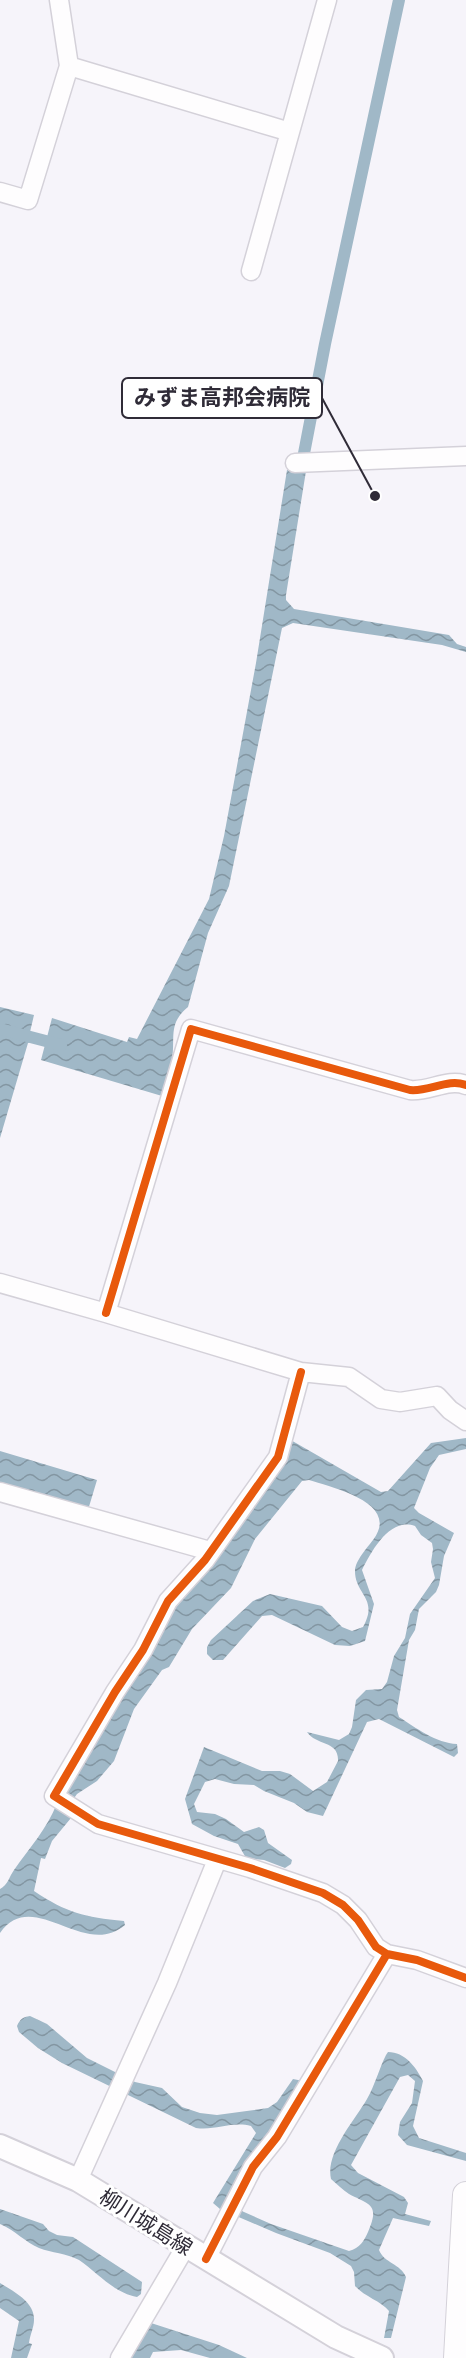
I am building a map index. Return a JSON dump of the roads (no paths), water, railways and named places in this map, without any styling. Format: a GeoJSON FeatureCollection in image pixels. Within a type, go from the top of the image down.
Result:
{"type":"FeatureCollection","features":[{"type":"Feature","properties":{"kind":"highway"},"geometry":{"type":"LineString","coordinates":[[457,2358],[466,2195]]}},
{"type":"Feature","properties":{"kind":"main road","name":"柳川城島線"},"geometry":{"type":"LineString","coordinates":[[0,2146],[78,2180],[336,2337],[382,2358]]}},
{"type":"Feature","properties":{"kind":"street"},"geometry":{"type":"LineString","coordinates":[[0,192],[28,200],[69,66],[59,0]]}},
{"type":"Feature","properties":{"kind":"street"},"geometry":{"type":"LineString","coordinates":[[251,271],[327,0]]}},
{"type":"Feature","properties":{"kind":"street"},"geometry":{"type":"LineString","coordinates":[[69,66],[290,132]]}},
{"type":"Feature","properties":{"kind":"street"},"geometry":{"type":"LineString","coordinates":[[295,463],[466,456]]}},
{"type":"Feature","properties":{"kind":"street"},"geometry":{"type":"LineString","coordinates":[[106,1313],[191,1029],[410,1090],[422,1091],[436,1086],[461,1083],[466,1085]]}},
{"type":"Feature","properties":{"kind":"street"},"geometry":{"type":"LineString","coordinates":[[0,1283],[301,1372],[349,1377],[381,1399],[400,1402],[437,1396],[450,1410],[466,1421]]}},
{"type":"Feature","properties":{"kind":"street"},"geometry":{"type":"LineString","coordinates":[[301,1372],[278,1457],[210,1551],[168,1600],[143,1650],[54,1796],[98,1824],[323,1893],[343,1905],[358,1920],[376,1947],[387,1954],[417,1960],[466,1978]]}},
{"type":"Feature","properties":{"kind":"street"},"geometry":{"type":"LineString","coordinates":[[0,1492],[210,1551]]}},
{"type":"Feature","properties":{"kind":"street"},"geometry":{"type":"LineString","coordinates":[[78,2180],[167,1983],[217,1860]]}},
{"type":"Feature","properties":{"kind":"street"},"geometry":{"type":"LineString","coordinates":[[206,2259],[253,2166],[277,2137],[387,1954]]}},
{"type":"Feature","properties":{"kind":"street"},"geometry":{"type":"LineString","coordinates":[[120,2358],[186,2246]]}},
{"type":"Feature","properties":{"kind":"water"},"geometry":{"type":"Polygon","coordinates":[[[287,470],[306,471],[286,595],[286,600],[294,609],[449,635],[457,644],[466,647],[466,652],[442,645],[293,623],[282,628],[229,886],[208,933],[188,1007],[177,1020],[173,1055],[162,1096],[41,1060],[52,1018],[127,1042],[129,1037],[137,1039],[209,899],[224,836],[256,663],[287,470]]]}},
{"type":"Feature","properties":{"kind":"water"},"geometry":{"type":"Polygon","coordinates":[[[0,1007],[34,1015],[30,1032],[33,1033],[31,1042],[28,1043],[0,1138],[0,1007]]]}},
{"type":"Feature","properties":{"kind":"water"},"geometry":{"type":"Polygon","coordinates":[[[466,1438],[466,1449],[439,1455],[430,1468],[414,1508],[454,1533],[444,1556],[439,1585],[436,1592],[419,1609],[415,1630],[409,1640],[397,1710],[399,1717],[426,1734],[441,1741],[457,1744],[458,1753],[454,1757],[379,1719],[367,1722],[323,1816],[307,1812],[294,1803],[254,1785],[234,1784],[215,1779],[205,1782],[194,1804],[197,1812],[215,1814],[244,1832],[259,1827],[264,1830],[268,1843],[292,1860],[291,1864],[285,1868],[264,1860],[246,1858],[238,1844],[214,1836],[192,1824],[185,1799],[204,1747],[262,1771],[280,1771],[290,1774],[313,1791],[327,1782],[338,1761],[337,1754],[331,1746],[307,1732],[339,1740],[349,1734],[356,1700],[366,1690],[382,1689],[387,1682],[394,1656],[405,1638],[410,1614],[435,1578],[431,1562],[432,1543],[421,1535],[415,1526],[406,1524],[398,1526],[383,1537],[362,1570],[374,1604],[365,1641],[350,1646],[335,1645],[272,1615],[262,1616],[223,1660],[213,1660],[207,1654],[207,1647],[211,1640],[253,1601],[270,1594],[322,1606],[342,1627],[352,1631],[363,1627],[367,1617],[368,1603],[358,1586],[355,1571],[357,1563],[379,1527],[378,1516],[372,1507],[348,1493],[309,1480],[302,1481],[255,1539],[231,1588],[192,1629],[169,1667],[162,1670],[134,1709],[114,1761],[97,1781],[77,1794],[72,1801],[71,1818],[52,1841],[45,1859],[41,1858],[34,1891],[76,1913],[124,1921],[125,1925],[109,1933],[93,1934],[76,1931],[43,1919],[28,1917],[13,1921],[0,1933],[0,1889],[7,1883],[38,1838],[173,1605],[289,1439],[381,1492],[388,1491],[431,1443],[466,1438]]]}},
{"type":"Feature","properties":{"kind":"water"},"geometry":{"type":"Polygon","coordinates":[[[0,1451],[97,1480],[88,1510],[77,1506],[78,1504],[71,1502],[70,1505],[0,1484],[0,1451]]]}},
{"type":"Feature","properties":{"kind":"water"},"geometry":{"type":"Polygon","coordinates":[[[30,2016],[47,2024],[87,2058],[135,2082],[162,2088],[182,2107],[200,2113],[217,2115],[268,2108],[277,2102],[293,2079],[303,2081],[228,2205],[271,2224],[349,2251],[359,2246],[365,2238],[373,2211],[367,2203],[349,2194],[331,2179],[332,2158],[342,2137],[370,2094],[388,2052],[405,2057],[423,2081],[413,2126],[419,2138],[466,2153],[466,2161],[407,2145],[398,2135],[400,2122],[412,2103],[415,2081],[408,2075],[400,2077],[351,2165],[358,2173],[404,2197],[408,2203],[405,2214],[431,2221],[429,2226],[393,2218],[379,2250],[406,2277],[391,2338],[384,2338],[389,2311],[355,2286],[351,2266],[330,2253],[276,2233],[220,2209],[213,2203],[256,2133],[251,2126],[196,2128],[62,2063],[38,2048],[19,2032],[17,2026],[19,2022],[30,2016]]]}},
{"type":"Feature","properties":{"kind":"water"},"geometry":{"type":"Polygon","coordinates":[[[0,2209],[43,2224],[57,2235],[73,2237],[142,2282],[141,2294],[137,2297],[129,2295],[106,2282],[79,2260],[29,2243],[0,2224],[0,2209]]]}},
{"type":"Feature","properties":{"kind":"water"},"geometry":{"type":"Polygon","coordinates":[[[0,2283],[27,2302],[31,2308],[34,2323],[29,2343],[32,2344],[27,2358],[11,2358],[19,2321],[0,2308],[0,2283]]]}},
{"type":"Feature","properties":{"kind":"water"},"geometry":{"type":"Polygon","coordinates":[[[151,2323],[219,2345],[247,2358],[210,2358],[181,2350],[153,2352],[150,2358],[131,2358],[151,2323]]]}},
{"type":"Feature","properties":{"kind":"waterway"},"geometry":{"type":"LineString","coordinates":[[301,469],[325,344],[399,0]]}},
{"type":"Feature","properties":{"kind":"waterway"},"geometry":{"type":"LineString","coordinates":[[0,1029],[61,1045]]}},
{"type":"Feature","properties":{"kind":"place","name":"みずま高邦会病院"},"geometry":{"type":"Point","coordinates":[375,496]}}]}
